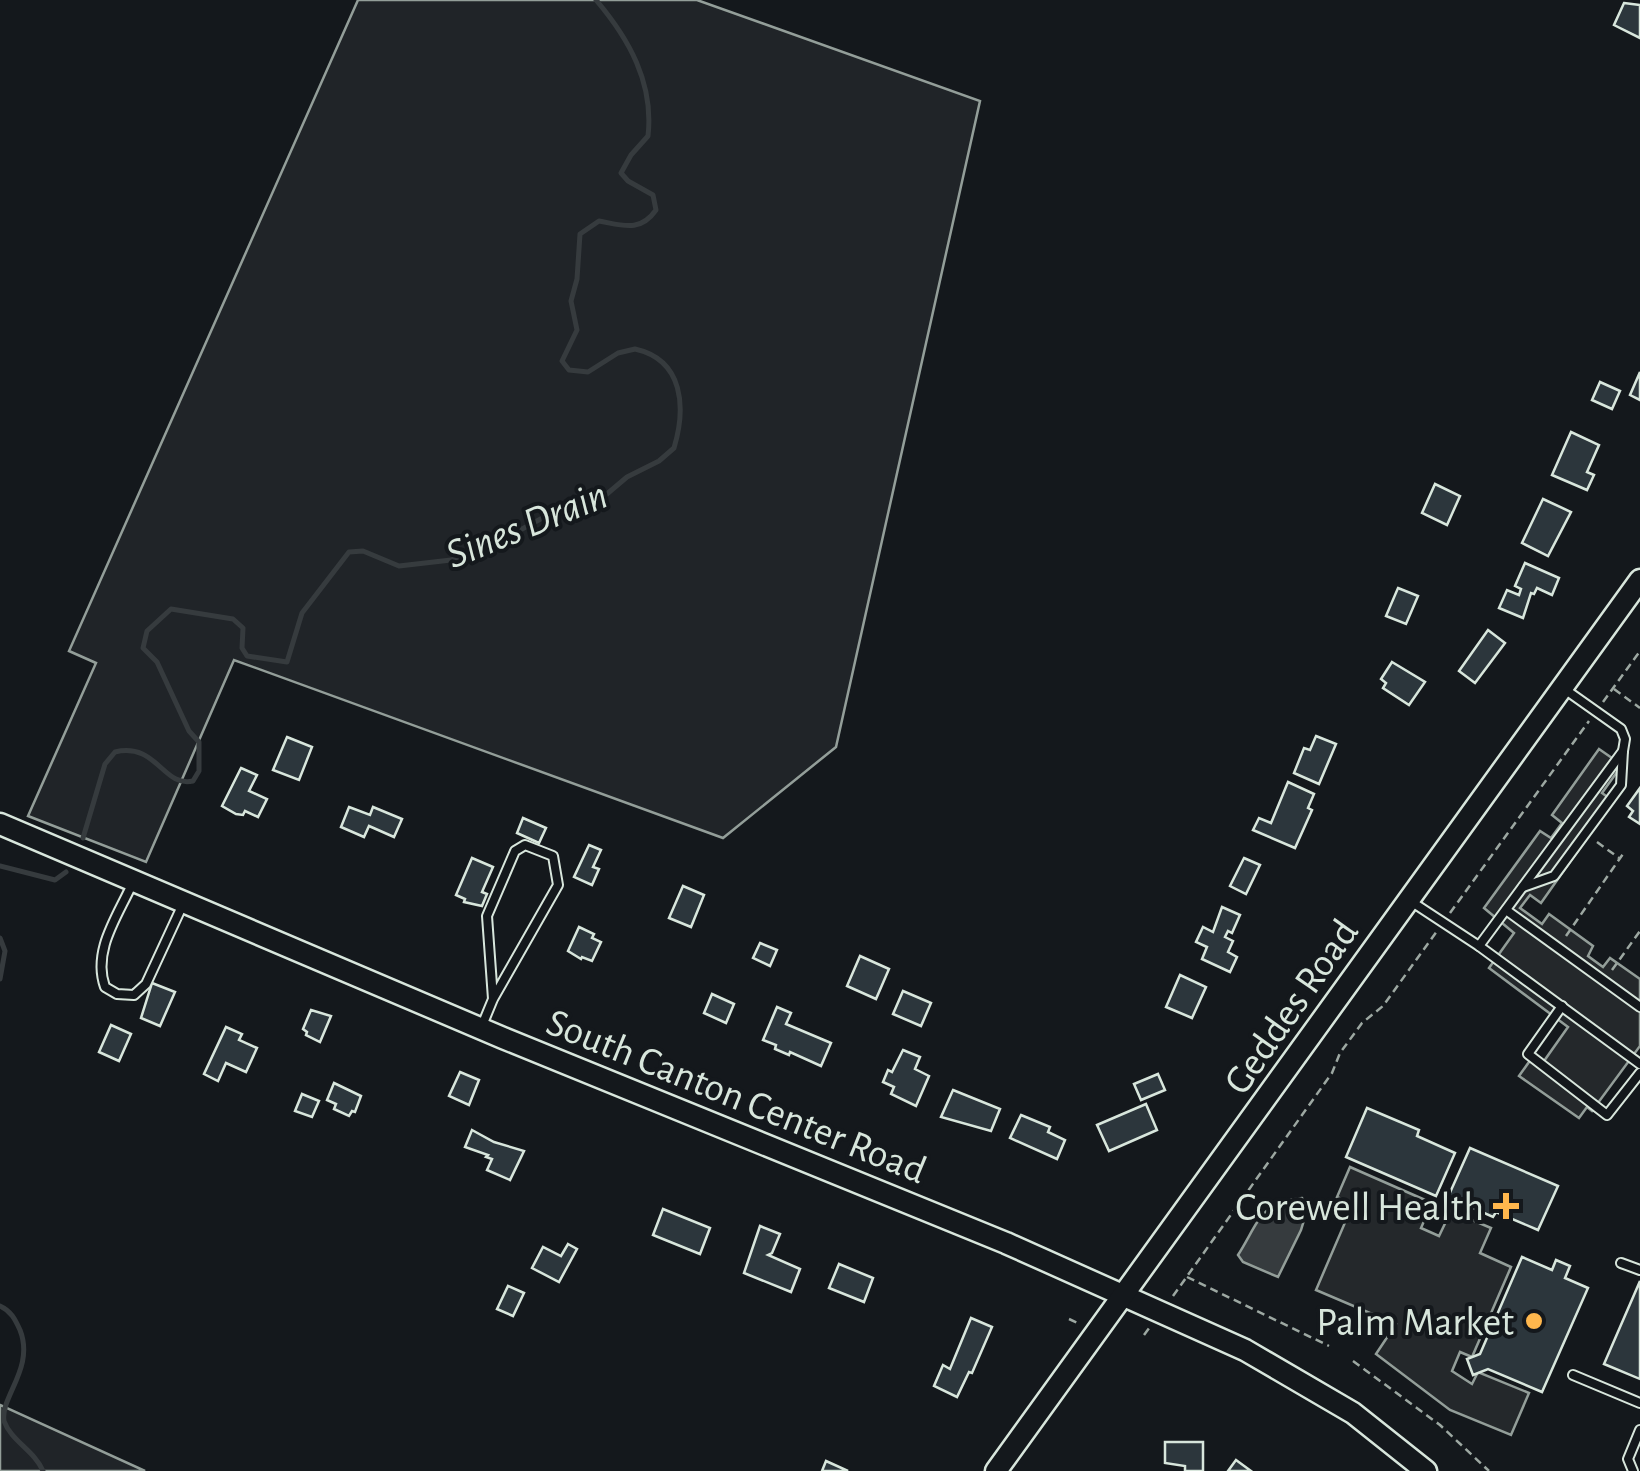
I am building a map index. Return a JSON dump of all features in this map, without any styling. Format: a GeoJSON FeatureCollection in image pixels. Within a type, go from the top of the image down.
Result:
{"type":"FeatureCollection","features":[{"type":"Feature","properties":{"kind":"main road","name":"Geddes Road"},"geometry":{"type":"LineString","coordinates":[[996,1471],[1640,580]]}},
{"type":"Feature","properties":{"kind":"main road","name":"South Canton Center Road"},"geometry":{"type":"LineString","coordinates":[[0,824],[480,1028],[713,1121],[1246,1350],[1354,1414],[1426,1471]]}},
{"type":"Feature","properties":{"kind":"lane"},"geometry":{"type":"LineString","coordinates":[[1523,887],[1554,876],[1621,786],[1625,739],[1620,729],[1562,688]]}},
{"type":"Feature","properties":{"kind":"lane"},"geometry":{"type":"LineString","coordinates":[[1480,946],[1623,751]]}},
{"type":"Feature","properties":{"kind":"lane"},"geometry":{"type":"LineString","coordinates":[[480,1028],[558,884],[553,856],[525,844],[515,851],[487,916],[492,1000]]}},
{"type":"Feature","properties":{"kind":"lane"},"geometry":{"type":"LineString","coordinates":[[133,881],[100,955],[98,969],[105,987],[118,994],[134,995],[146,984],[184,902]]}},
{"type":"Feature","properties":{"kind":"lane"},"geometry":{"type":"LineString","coordinates":[[1408,900],[1480,946],[1640,1064]]}},
{"type":"Feature","properties":{"kind":"lane"},"geometry":{"type":"LineString","coordinates":[[1506,910],[1640,1007]]}},
{"type":"Feature","properties":{"kind":"lane"},"geometry":{"type":"LineString","coordinates":[[1562,1006],[1528,1054],[1607,1115],[1640,1073]]}},
{"type":"Feature","properties":{"kind":"lane"},"geometry":{"type":"LineString","coordinates":[[1621,1263],[1640,1270]]}},
{"type":"Feature","properties":{"kind":"lane"},"geometry":{"type":"LineString","coordinates":[[1573,1376],[1640,1402]]}},
{"type":"Feature","properties":{"kind":"lane"},"geometry":{"type":"LineString","coordinates":[[1634,1471],[1628,1458],[1640,1430]]}},
{"type":"Feature","properties":{"kind":"path"},"geometry":{"type":"LineString","coordinates":[[1181,1285],[1332,1074],[1340,1053],[1362,1023],[1382,1006],[1640,650]]}},
{"type":"Feature","properties":{"kind":"path"},"geometry":{"type":"LineString","coordinates":[[1613,688],[1640,708]]}},
{"type":"Feature","properties":{"kind":"path"},"geometry":{"type":"LineString","coordinates":[[1593,839],[1620,859]]}},
{"type":"Feature","properties":{"kind":"path"},"geometry":{"type":"LineString","coordinates":[[1566,936],[1626,852]]}},
{"type":"Feature","properties":{"kind":"path"},"geometry":{"type":"LineString","coordinates":[[1604,981],[1640,931]]}},
{"type":"Feature","properties":{"kind":"path"},"geometry":{"type":"LineString","coordinates":[[1186,1277],[1329,1346]]}},
{"type":"Feature","properties":{"kind":"path"},"geometry":{"type":"LineString","coordinates":[[1352,1361],[1440,1425],[1489,1471]]}},
{"type":"Feature","properties":{"kind":"shaded area"},"geometry":{"type":"Polygon","coordinates":[[[358,0],[697,0],[980,101],[836,747],[723,838],[234,660],[146,862],[28,816],[96,663],[69,651],[358,0]]]}},
{"type":"Feature","properties":{"kind":"shaded area"},"geometry":{"type":"Polygon","coordinates":[[[1599,749],[1622,765],[1602,793],[1613,801],[1541,903],[1530,895],[1520,908],[1542,924],[1549,914],[1593,946],[1588,956],[1603,967],[1610,958],[1640,979],[1640,1046],[1592,1111],[1587,1107],[1579,1118],[1519,1076],[1534,1055],[1544,1061],[1568,1027],[1489,968],[1514,933],[1484,908],[1540,831],[1551,838],[1562,823],[1552,815],[1599,749]]]}},
{"type":"Feature","properties":{"kind":"shaded area"},"geometry":{"type":"Polygon","coordinates":[[[1350,1167],[1432,1203],[1421,1228],[1439,1236],[1451,1211],[1491,1228],[1480,1253],[1511,1267],[1472,1357],[1460,1352],[1452,1371],[1472,1384],[1478,1372],[1529,1393],[1511,1435],[1450,1410],[1376,1354],[1396,1324],[1316,1290],[1353,1204],[1337,1197],[1350,1167]]]}},
{"type":"Feature","properties":{"kind":"shaded area"},"geometry":{"type":"Polygon","coordinates":[[[1302,1198],[1308,1207],[1278,1277],[1243,1262],[1238,1255],[1262,1216],[1277,1204],[1302,1198]]]}},
{"type":"Feature","properties":{"kind":"shaded area"},"geometry":{"type":"Polygon","coordinates":[[[0,1405],[145,1471],[0,1471],[0,1405]]]}},
{"type":"Feature","properties":{"kind":"building"},"geometry":{"type":"Polygon","coordinates":[[[1624,3],[1640,5],[1640,38],[1614,25],[1624,3]]]}},
{"type":"Feature","properties":{"kind":"building"},"geometry":{"type":"Polygon","coordinates":[[[1640,372],[1640,400],[1630,395],[1640,372]]]}},
{"type":"Feature","properties":{"kind":"building"},"geometry":{"type":"Polygon","coordinates":[[[1600,382],[1620,391],[1612,409],[1592,400],[1600,382]]]}},
{"type":"Feature","properties":{"kind":"building"},"geometry":{"type":"Polygon","coordinates":[[[1571,432],[1599,445],[1587,472],[1594,475],[1587,490],[1552,475],[1571,432]]]}},
{"type":"Feature","properties":{"kind":"building"},"geometry":{"type":"Polygon","coordinates":[[[1435,484],[1460,496],[1447,525],[1422,513],[1435,484]]]}},
{"type":"Feature","properties":{"kind":"building"},"geometry":{"type":"Polygon","coordinates":[[[1543,499],[1571,512],[1548,556],[1522,543],[1543,499]]]}},
{"type":"Feature","properties":{"kind":"building"},"geometry":{"type":"Polygon","coordinates":[[[1525,563],[1559,578],[1552,595],[1537,588],[1531,593],[1523,618],[1499,608],[1507,590],[1519,595],[1521,589],[1515,586],[1525,563]]]}},
{"type":"Feature","properties":{"kind":"building"},"geometry":{"type":"Polygon","coordinates":[[[1398,588],[1418,596],[1406,624],[1386,616],[1398,588]]]}},
{"type":"Feature","properties":{"kind":"building"},"geometry":{"type":"Polygon","coordinates":[[[1488,630],[1505,643],[1475,683],[1459,671],[1488,630]]]}},
{"type":"Feature","properties":{"kind":"building"},"geometry":{"type":"Polygon","coordinates":[[[1392,662],[1425,682],[1409,705],[1383,688],[1386,683],[1381,679],[1392,662]]]}},
{"type":"Feature","properties":{"kind":"building"},"geometry":{"type":"Polygon","coordinates":[[[1316,736],[1336,744],[1319,784],[1294,773],[1304,748],[1310,750],[1316,736]]]}},
{"type":"Feature","properties":{"kind":"building"},"geometry":{"type":"Polygon","coordinates":[[[287,737],[312,747],[299,780],[273,770],[287,737]]]}},
{"type":"Feature","properties":{"kind":"building"},"geometry":{"type":"Polygon","coordinates":[[[241,768],[257,775],[249,791],[267,799],[258,817],[245,811],[243,815],[236,814],[222,806],[241,768]]]}},
{"type":"Feature","properties":{"kind":"building"},"geometry":{"type":"Polygon","coordinates":[[[1288,782],[1314,794],[1308,808],[1312,810],[1295,848],[1253,830],[1259,818],[1271,823],[1288,782]]]}},
{"type":"Feature","properties":{"kind":"building"},"geometry":{"type":"Polygon","coordinates":[[[1640,788],[1640,824],[1629,817],[1633,811],[1627,806],[1640,788]]]}},
{"type":"Feature","properties":{"kind":"building"},"geometry":{"type":"Polygon","coordinates":[[[349,807],[370,815],[373,807],[402,819],[394,837],[369,826],[364,837],[341,827],[349,807]]]}},
{"type":"Feature","properties":{"kind":"building"},"geometry":{"type":"Polygon","coordinates":[[[523,818],[546,828],[539,843],[517,833],[523,818]]]}},
{"type":"Feature","properties":{"kind":"building"},"geometry":{"type":"Polygon","coordinates":[[[589,845],[601,850],[593,867],[599,869],[592,885],[574,877],[589,845]]]}},
{"type":"Feature","properties":{"kind":"building"},"geometry":{"type":"Polygon","coordinates":[[[472,858],[493,867],[482,892],[487,894],[482,906],[464,902],[456,895],[472,858]]]}},
{"type":"Feature","properties":{"kind":"building"},"geometry":{"type":"Polygon","coordinates":[[[1244,858],[1260,865],[1246,894],[1230,886],[1244,858]]]}},
{"type":"Feature","properties":{"kind":"building"},"geometry":{"type":"Polygon","coordinates":[[[683,886],[704,895],[691,927],[669,918],[683,886]]]}},
{"type":"Feature","properties":{"kind":"building"},"geometry":{"type":"Polygon","coordinates":[[[1222,907],[1240,915],[1232,933],[1228,931],[1225,937],[1233,941],[1228,952],[1237,957],[1230,972],[1202,959],[1207,947],[1196,942],[1203,927],[1213,932],[1222,907]]]}},
{"type":"Feature","properties":{"kind":"building"},"geometry":{"type":"Polygon","coordinates":[[[579,927],[601,942],[592,961],[568,951],[579,927]]]}},
{"type":"Feature","properties":{"kind":"building"},"geometry":{"type":"Polygon","coordinates":[[[760,943],[777,950],[770,966],[753,958],[760,943]]]}},
{"type":"Feature","properties":{"kind":"building"},"geometry":{"type":"Polygon","coordinates":[[[860,956],[889,969],[876,999],[847,986],[860,956]]]}},
{"type":"Feature","properties":{"kind":"building"},"geometry":{"type":"Polygon","coordinates":[[[1180,975],[1206,987],[1192,1018],[1166,1007],[1180,975]]]}},
{"type":"Feature","properties":{"kind":"building"},"geometry":{"type":"Polygon","coordinates":[[[152,983],[175,992],[160,1026],[141,1018],[152,983]]]}},
{"type":"Feature","properties":{"kind":"building"},"geometry":{"type":"Polygon","coordinates":[[[903,991],[931,1003],[921,1026],[893,1014],[903,991]]]}},
{"type":"Feature","properties":{"kind":"building"},"geometry":{"type":"Polygon","coordinates":[[[712,994],[734,1004],[726,1023],[704,1013],[712,994]]]}},
{"type":"Feature","properties":{"kind":"building"},"geometry":{"type":"Polygon","coordinates":[[[777,1007],[791,1013],[786,1024],[831,1043],[821,1066],[775,1049],[776,1045],[763,1040],[777,1007]]]}},
{"type":"Feature","properties":{"kind":"building"},"geometry":{"type":"Polygon","coordinates":[[[311,1010],[331,1016],[320,1042],[303,1029],[311,1010]]]}},
{"type":"Feature","properties":{"kind":"building"},"geometry":{"type":"Polygon","coordinates":[[[111,1025],[131,1034],[119,1061],[99,1052],[111,1025]]]}},
{"type":"Feature","properties":{"kind":"building"},"geometry":{"type":"Polygon","coordinates":[[[226,1027],[242,1034],[239,1040],[257,1048],[246,1072],[226,1063],[218,1081],[204,1074],[226,1027]]]}},
{"type":"Feature","properties":{"kind":"building"},"geometry":{"type":"Polygon","coordinates":[[[903,1050],[920,1057],[915,1069],[929,1076],[916,1106],[891,1094],[894,1087],[883,1082],[903,1050]]]}},
{"type":"Feature","properties":{"kind":"building"},"geometry":{"type":"Polygon","coordinates":[[[460,1072],[479,1080],[469,1105],[449,1096],[460,1072]]]}},
{"type":"Feature","properties":{"kind":"building"},"geometry":{"type":"Polygon","coordinates":[[[1158,1074],[1165,1090],[1141,1100],[1134,1084],[1158,1074]]]}},
{"type":"Feature","properties":{"kind":"building"},"geometry":{"type":"Polygon","coordinates":[[[334,1083],[361,1096],[355,1112],[349,1116],[334,1109],[336,1104],[327,1100],[334,1083]]]}},
{"type":"Feature","properties":{"kind":"building"},"geometry":{"type":"Polygon","coordinates":[[[953,1090],[1000,1109],[991,1131],[941,1117],[953,1090]]]}},
{"type":"Feature","properties":{"kind":"building"},"geometry":{"type":"Polygon","coordinates":[[[302,1094],[319,1101],[312,1117],[295,1111],[302,1094]]]}},
{"type":"Feature","properties":{"kind":"building"},"geometry":{"type":"Polygon","coordinates":[[[1146,1104],[1157,1130],[1109,1151],[1097,1125],[1146,1104]]]}},
{"type":"Feature","properties":{"kind":"building"},"geometry":{"type":"Polygon","coordinates":[[[1367,1108],[1419,1130],[1417,1136],[1455,1153],[1436,1196],[1346,1157],[1367,1108]]]}},
{"type":"Feature","properties":{"kind":"building"},"geometry":{"type":"Polygon","coordinates":[[[1021,1115],[1050,1127],[1048,1132],[1065,1140],[1057,1159],[1010,1138],[1021,1115]]]}},
{"type":"Feature","properties":{"kind":"building"},"geometry":{"type":"Polygon","coordinates":[[[472,1130],[524,1151],[510,1180],[487,1170],[492,1159],[488,1155],[465,1147],[472,1130]]]}},
{"type":"Feature","properties":{"kind":"building"},"geometry":{"type":"Polygon","coordinates":[[[1470,1148],[1558,1186],[1538,1230],[1496,1212],[1493,1217],[1448,1197],[1470,1148]]]}},
{"type":"Feature","properties":{"kind":"building"},"geometry":{"type":"Polygon","coordinates":[[[663,1209],[710,1228],[700,1254],[653,1235],[663,1209]]]}},
{"type":"Feature","properties":{"kind":"building"},"geometry":{"type":"Polygon","coordinates":[[[760,1226],[780,1234],[768,1255],[800,1269],[791,1292],[744,1273],[760,1226]]]}},
{"type":"Feature","properties":{"kind":"building"},"geometry":{"type":"Polygon","coordinates":[[[568,1244],[577,1249],[559,1282],[532,1268],[543,1247],[561,1256],[568,1244]]]}},
{"type":"Feature","properties":{"kind":"building","name":"Palm Market"},"geometry":{"type":"Polygon","coordinates":[[[1522,1257],[1552,1270],[1556,1260],[1570,1266],[1565,1278],[1588,1288],[1542,1392],[1488,1369],[1473,1375],[1467,1359],[1480,1354],[1522,1257]]]}},
{"type":"Feature","properties":{"kind":"building"},"geometry":{"type":"Polygon","coordinates":[[[839,1264],[873,1278],[864,1302],[829,1288],[839,1264]]]}},
{"type":"Feature","properties":{"kind":"building"},"geometry":{"type":"Polygon","coordinates":[[[1640,1281],[1640,1379],[1604,1364],[1640,1281]]]}},
{"type":"Feature","properties":{"kind":"building"},"geometry":{"type":"Polygon","coordinates":[[[508,1286],[524,1293],[513,1316],[497,1309],[508,1286]]]}},
{"type":"Feature","properties":{"kind":"building"},"geometry":{"type":"Polygon","coordinates":[[[971,1318],[992,1327],[957,1397],[934,1386],[943,1365],[950,1369],[971,1318]]]}},
{"type":"Feature","properties":{"kind":"building"},"geometry":{"type":"Polygon","coordinates":[[[1165,1442],[1203,1442],[1203,1471],[1185,1471],[1185,1466],[1165,1463],[1165,1442]]]}},
{"type":"Feature","properties":{"kind":"building"},"geometry":{"type":"Polygon","coordinates":[[[1236,1460],[1251,1471],[1228,1471],[1236,1460]]]}},
{"type":"Feature","properties":{"kind":"building"},"geometry":{"type":"Polygon","coordinates":[[[826,1461],[848,1471],[822,1471],[826,1461]]]}},
{"type":"Feature","properties":{"kind":"waterway","name":"Sines Drain"},"geometry":{"type":"LineString","coordinates":[[83,838],[105,764],[115,752],[141,753],[183,781],[193,781],[199,771],[199,742],[189,731],[157,662],[143,648],[147,631],[171,609],[233,619],[243,628],[242,648],[247,656],[287,662],[302,613],[349,552],[363,551],[399,566],[451,560],[498,542],[559,509],[601,499],[627,477],[659,461],[674,448],[680,402],[672,375],[663,363],[635,349],[618,353],[588,372],[569,370],[562,361],[577,330],[571,301],[577,279],[580,234],[599,221],[637,225],[656,210],[653,195],[621,173],[648,136],[647,98],[629,46],[596,0]]}},
{"type":"Feature","properties":{"kind":"waterway","name":"Sines Drain"},"geometry":{"type":"LineString","coordinates":[[0,866],[55,880],[66,872]]}},
{"type":"Feature","properties":{"kind":"waterway","name":"Sines Drain"},"geometry":{"type":"LineString","coordinates":[[0,938],[5,951],[0,979]]}},
{"type":"Feature","properties":{"kind":"waterway","name":"Sines Drain"},"geometry":{"type":"LineString","coordinates":[[0,1306],[14,1319],[23,1344],[23,1357],[4,1421],[43,1471]]}},
{"type":"Feature","properties":{"kind":"place","name":"Corewell Health"},"geometry":{"type":"Point","coordinates":[1506,1206]}},
{"type":"Feature","properties":{"kind":"place","name":"Palm Market"},"geometry":{"type":"Point","coordinates":[1534,1321]}}]}
